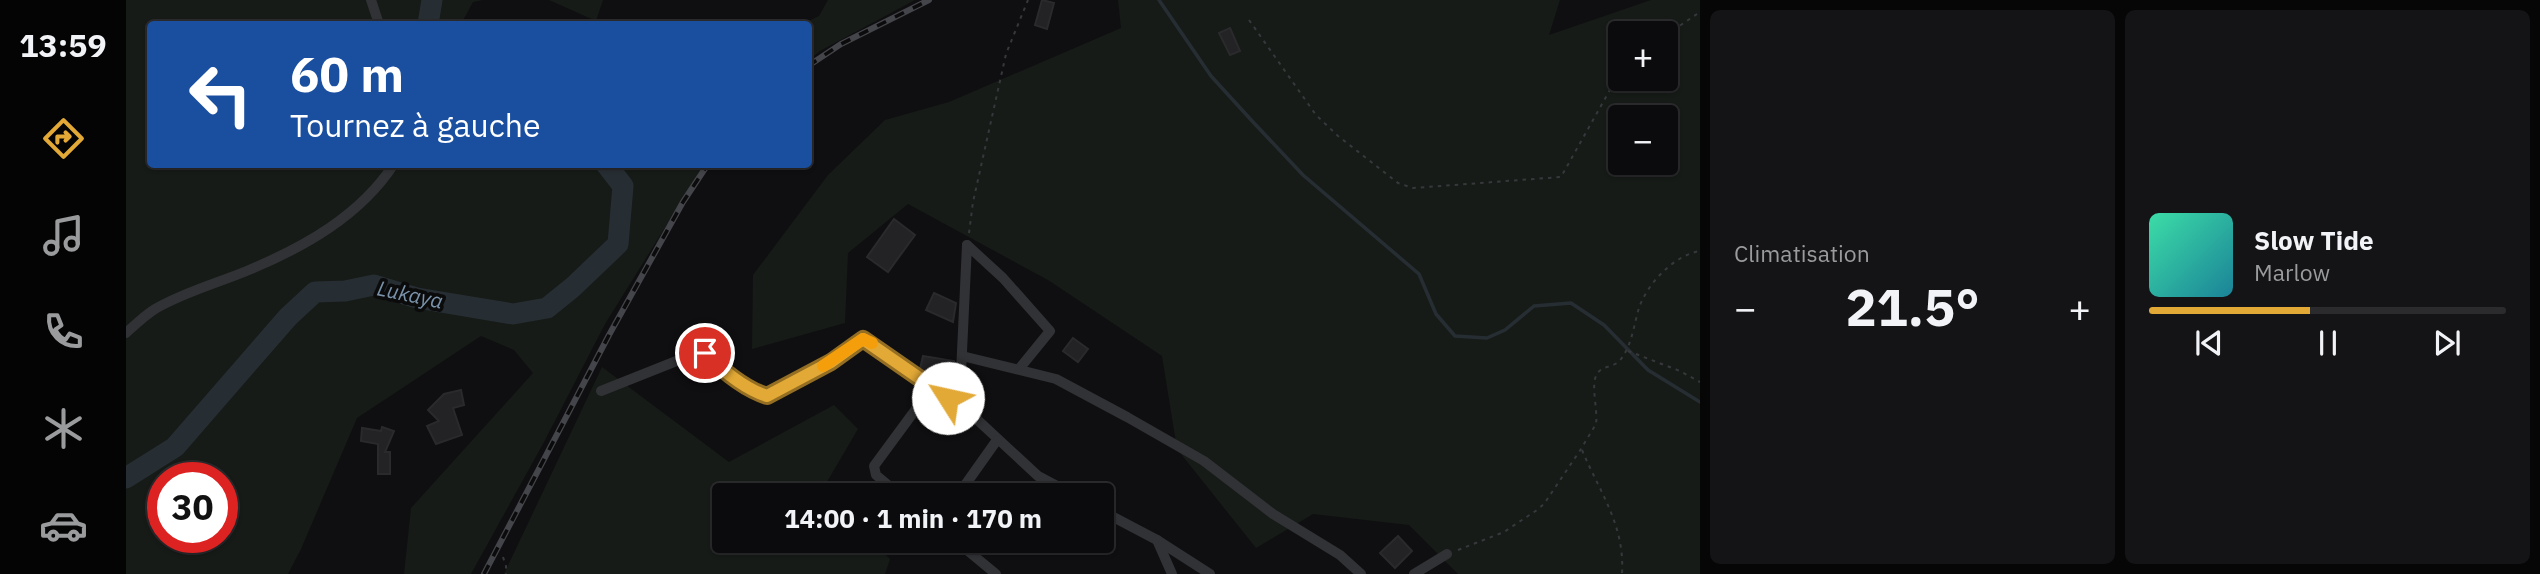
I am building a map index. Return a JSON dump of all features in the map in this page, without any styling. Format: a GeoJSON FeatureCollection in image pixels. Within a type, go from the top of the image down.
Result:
{"type":"FeatureCollection","features":[{"type":"Feature","properties":{"kind":"street"},"geometry":{"type":"LineString","coordinates":[[371,0],[378,21]]}},
{"type":"Feature","properties":{"kind":"street"},"geometry":{"type":"LineString","coordinates":[[126,333],[158,307],[250,270],[321,233],[371,195],[391,168]]}},
{"type":"Feature","properties":{"kind":"street"},"geometry":{"type":"LineString","coordinates":[[967,244],[961,373],[970,413]]}},
{"type":"Feature","properties":{"kind":"street"},"geometry":{"type":"LineString","coordinates":[[967,244],[1003,278],[1050,331],[1019,369]]}},
{"type":"Feature","properties":{"kind":"street"},"geometry":{"type":"LineString","coordinates":[[601,391],[684,358],[705,353],[720,368],[767,396],[831,362],[863,339],[970,413],[1038,476],[1051,483]]}},
{"type":"Feature","properties":{"kind":"street"},"geometry":{"type":"LineString","coordinates":[[962,355],[1067,384],[1204,461],[1273,514],[1340,555],[1361,574]]}},
{"type":"Feature","properties":{"kind":"street"},"geometry":{"type":"LineString","coordinates":[[886,483],[876,475],[874,466],[916,409],[927,384]]}},
{"type":"Feature","properties":{"kind":"street"},"geometry":{"type":"LineString","coordinates":[[967,483],[997,440]]}},
{"type":"Feature","properties":{"kind":"street"},"geometry":{"type":"LineString","coordinates":[[1114,517],[1157,540],[1210,574]]}},
{"type":"Feature","properties":{"kind":"street"},"geometry":{"type":"LineString","coordinates":[[1157,540],[1172,574]]}},
{"type":"Feature","properties":{"kind":"street"},"geometry":{"type":"LineString","coordinates":[[971,553],[996,574]]}},
{"type":"Feature","properties":{"kind":"street"},"geometry":{"type":"LineString","coordinates":[[1414,574],[1447,554]]}},
{"type":"Feature","properties":{"kind":"path"},"geometry":{"type":"LineString","coordinates":[[967,244],[973,202],[1006,54],[1028,0]]}},
{"type":"Feature","properties":{"kind":"path"},"geometry":{"type":"LineString","coordinates":[[1678,27],[1700,12]]}},
{"type":"Feature","properties":{"kind":"path"},"geometry":{"type":"LineString","coordinates":[[1249,20],[1316,115],[1338,136],[1405,187],[1561,177],[1609,91]]}},
{"type":"Feature","properties":{"kind":"path"},"geometry":{"type":"LineString","coordinates":[[1447,554],[1504,532],[1544,504],[1596,424],[1598,411],[1594,381],[1602,368],[1616,365],[1626,350],[1640,304],[1651,285],[1673,263],[1700,251]]}},
{"type":"Feature","properties":{"kind":"path"},"geometry":{"type":"LineString","coordinates":[[1626,350],[1680,371],[1700,382]]}},
{"type":"Feature","properties":{"kind":"path"},"geometry":{"type":"LineString","coordinates":[[1581,449],[1616,522],[1623,554],[1622,574]]}},
{"type":"Feature","properties":{"kind":"path"},"geometry":{"type":"LineString","coordinates":[[503,557],[506,574]]}},
{"type":"Feature","properties":{"kind":"shaded area"},"geometry":{"type":"Polygon","coordinates":[[[126,0],[483,0],[473,2],[463,21],[147,21],[147,168],[702,168],[605,324],[471,574],[404,574],[411,508],[533,373],[514,350],[481,336],[357,418],[288,574],[126,574],[126,0]]]}},
{"type":"Feature","properties":{"kind":"shaded area"},"geometry":{"type":"Polygon","coordinates":[[[549,0],[603,0],[596,21],[549,0]]]}},
{"type":"Feature","properties":{"kind":"shaded area"},"geometry":{"type":"Polygon","coordinates":[[[828,0],[915,0],[812,58],[812,21],[808,21],[819,16],[828,0]]]}},
{"type":"Feature","properties":{"kind":"shaded area"},"geometry":{"type":"Polygon","coordinates":[[[1118,0],[1560,0],[1549,35],[1651,0],[1700,0],[1700,574],[1458,574],[1409,525],[1313,514],[1256,548],[1177,449],[1162,356],[1048,280],[908,204],[848,253],[845,323],[752,349],[753,275],[828,175],[885,120],[949,102],[1121,28],[1118,0]]]}},
{"type":"Feature","properties":{"kind":"shaded area"},"geometry":{"type":"Polygon","coordinates":[[[602,367],[729,462],[834,405],[858,429],[826,483],[712,483],[712,553],[884,553],[890,559],[885,574],[504,574],[602,367]]]}},
{"type":"Feature","properties":{"kind":"building"},"geometry":{"type":"Polygon","coordinates":[[[1042,0],[1054,3],[1047,29],[1035,25],[1042,0]]]}},
{"type":"Feature","properties":{"kind":"building"},"geometry":{"type":"Polygon","coordinates":[[[1230,28],[1240,51],[1230,55],[1219,33],[1230,28]]]}},
{"type":"Feature","properties":{"kind":"building"},"geometry":{"type":"Polygon","coordinates":[[[894,219],[915,235],[888,272],[867,257],[894,219]]]}},
{"type":"Feature","properties":{"kind":"building"},"geometry":{"type":"Polygon","coordinates":[[[934,293],[956,303],[953,322],[926,310],[934,293]]]}},
{"type":"Feature","properties":{"kind":"building"},"geometry":{"type":"Polygon","coordinates":[[[1073,338],[1088,349],[1078,362],[1063,351],[1073,338]]]}},
{"type":"Feature","properties":{"kind":"building"},"geometry":{"type":"Polygon","coordinates":[[[923,356],[954,361],[954,378],[928,374],[920,369],[923,356]]]}},
{"type":"Feature","properties":{"kind":"building"},"geometry":{"type":"Polygon","coordinates":[[[461,390],[464,405],[453,408],[462,435],[436,444],[427,426],[439,421],[428,410],[444,394],[461,390]]]}},
{"type":"Feature","properties":{"kind":"building"},"geometry":{"type":"Polygon","coordinates":[[[382,427],[394,431],[385,452],[390,452],[390,474],[378,474],[378,444],[361,441],[362,428],[381,431],[382,427]]]}},
{"type":"Feature","properties":{"kind":"building"},"geometry":{"type":"Polygon","coordinates":[[[1398,536],[1412,551],[1395,568],[1380,553],[1398,536]]]}},
{"type":"Feature","properties":{"kind":"waterway","name":"Lukaya"},"geometry":{"type":"LineString","coordinates":[[428,21],[432,0]]}},
{"type":"Feature","properties":{"kind":"waterway"},"geometry":{"type":"LineString","coordinates":[[1159,0],[1211,76],[1303,175],[1419,274],[1436,314],[1455,336],[1487,338],[1505,330],[1534,306],[1571,303],[1604,325],[1648,370],[1700,402]]}},
{"type":"Feature","properties":{"kind":"waterway","name":"Lukaya"},"geometry":{"type":"LineString","coordinates":[[126,478],[175,447],[288,317],[315,292],[345,291],[374,285],[417,298],[513,314],[547,308],[618,244],[623,186],[609,168]]}},
{"type":"Feature","properties":{"kind":"railway"},"geometry":{"type":"LineString","coordinates":[[812,63],[841,44],[929,0]]}},
{"type":"Feature","properties":{"kind":"railway"},"geometry":{"type":"LineString","coordinates":[[484,574],[609,335],[683,202],[705,168]]}},
{"type":"Feature","properties":{"kind":"slow traffic"},"geometry":{"type":"LineString","coordinates":[[823,366],[863,339],[872,343]]}},
{"type":"Feature","properties":{"kind":"route"},"geometry":{"type":"LineString","coordinates":[[705,353],[720,368],[767,396],[831,362],[863,339],[948,398]]}}]}
